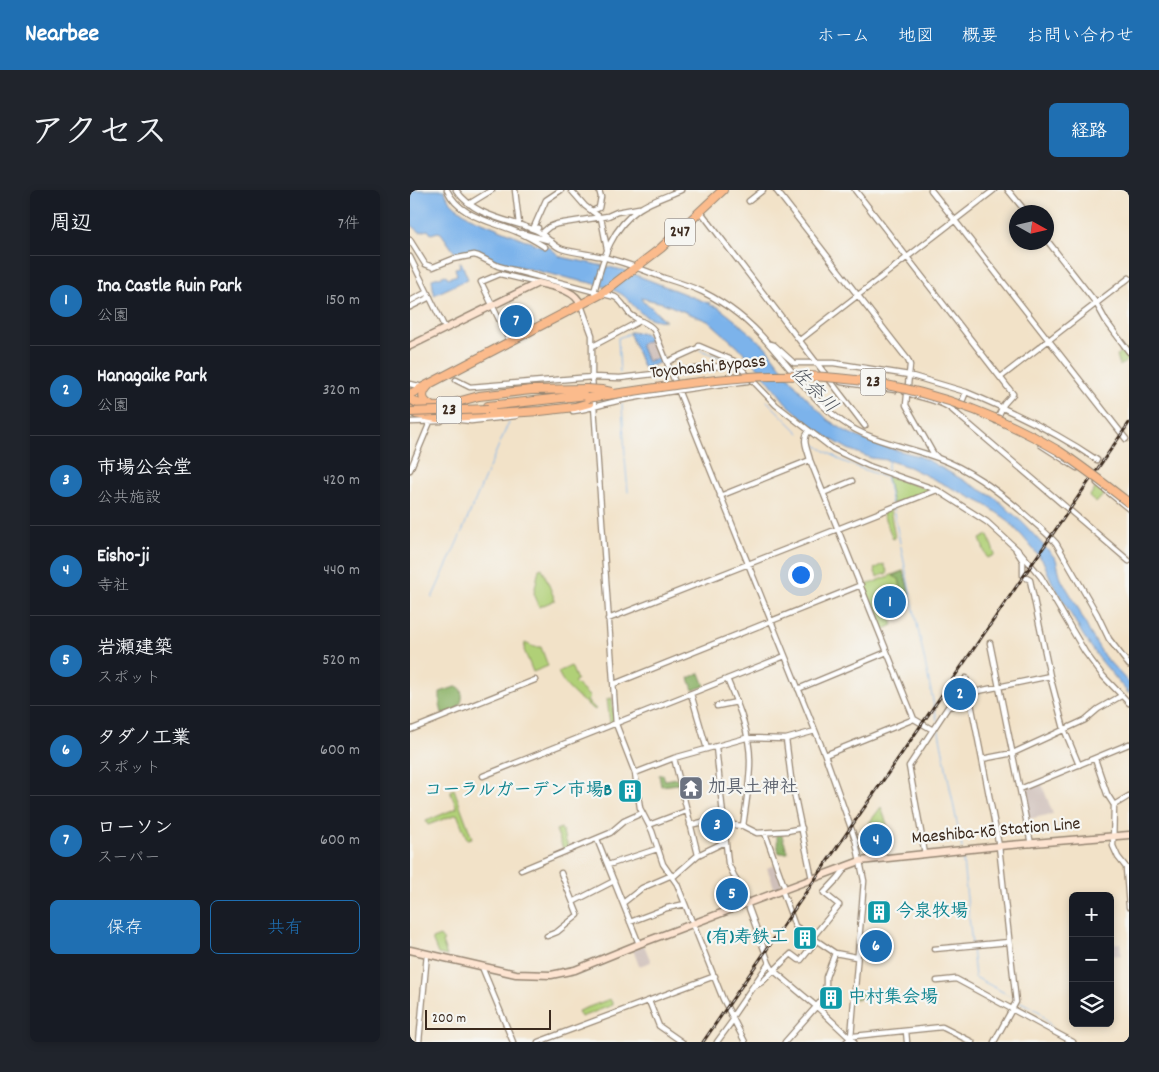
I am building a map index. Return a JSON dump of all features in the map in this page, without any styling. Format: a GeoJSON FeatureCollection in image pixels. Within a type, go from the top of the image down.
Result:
{"type":"FeatureCollection","features":[{"type":"Feature","properties":{"kind":"highway","name":"247"},"geometry":{"type":"LineString","coordinates":[[410,392],[581,305],[635,269],[676,235],[723,190]]}},
{"type":"Feature","properties":{"kind":"highway","name":"247"},"geometry":{"type":"LineString","coordinates":[[410,392],[418,386],[460,368]]}},
{"type":"Feature","properties":{"kind":"highway","name":"Toyohashi Bypass"},"geometry":{"type":"LineString","coordinates":[[590,398],[611,392],[772,373],[848,376],[902,385],[960,401],[1003,418],[1032,433],[1078,462],[1129,501]]}},
{"type":"Feature","properties":{"kind":"highway","name":"Toyohashi Bypass"},"geometry":{"type":"LineString","coordinates":[[411,411],[488,407],[590,398],[753,377],[847,378],[934,395],[993,417],[1031,435],[1077,463],[1129,501]]}},
{"type":"Feature","properties":{"kind":"highway"},"geometry":{"type":"LineString","coordinates":[[430,383],[425,389],[423,399],[428,405],[437,407]]}},
{"type":"Feature","properties":{"kind":"highway"},"geometry":{"type":"LineString","coordinates":[[410,399],[423,406],[437,407],[479,396],[531,390],[590,398]]}},
{"type":"Feature","properties":{"kind":"highway"},"geometry":{"type":"LineString","coordinates":[[411,411],[425,417],[437,418],[540,411],[576,407],[590,398]]}},
{"type":"Feature","properties":{"kind":"main road"},"geometry":{"type":"LineString","coordinates":[[410,346],[538,283],[570,292],[579,299],[581,305]]}},
{"type":"Feature","properties":{"kind":"main road","name":"Maeshiba-Kō Station Line"},"geometry":{"type":"LineString","coordinates":[[410,950],[526,976],[551,975],[575,970],[860,861],[999,846],[1129,835]]}},
{"type":"Feature","properties":{"kind":"street"},"geometry":{"type":"LineString","coordinates":[[447,190],[458,205],[482,221],[551,241]]}},
{"type":"Feature","properties":{"kind":"street"},"geometry":{"type":"LineString","coordinates":[[458,190],[470,203],[490,216],[543,232]]}},
{"type":"Feature","properties":{"kind":"street"},"geometry":{"type":"LineString","coordinates":[[470,203],[492,190]]}},
{"type":"Feature","properties":{"kind":"street"},"geometry":{"type":"LineString","coordinates":[[515,190],[519,224]]}},
{"type":"Feature","properties":{"kind":"street"},"geometry":{"type":"LineString","coordinates":[[561,190],[546,200],[534,227],[543,232],[561,249],[603,259],[704,293],[735,312],[769,344],[811,394],[843,422],[884,442],[955,465],[987,483],[1047,533],[1065,558],[1097,614],[1109,640],[1129,665]]}},
{"type":"Feature","properties":{"kind":"street"},"geometry":{"type":"LineString","coordinates":[[571,190],[601,218],[607,248]]}},
{"type":"Feature","properties":{"kind":"street"},"geometry":{"type":"LineString","coordinates":[[592,211],[599,208],[599,190]]}},
{"type":"Feature","properties":{"kind":"street"},"geometry":{"type":"LineString","coordinates":[[543,232],[549,227],[558,224],[601,218],[617,212],[640,208],[681,190]]}},
{"type":"Feature","properties":{"kind":"street"},"geometry":{"type":"LineString","coordinates":[[749,201],[763,190]]}},
{"type":"Feature","properties":{"kind":"street"},"geometry":{"type":"LineString","coordinates":[[776,190],[908,360],[910,365],[906,405],[933,453],[938,458]]}},
{"type":"Feature","properties":{"kind":"street"},"geometry":{"type":"LineString","coordinates":[[855,190],[1013,394],[995,422]]}},
{"type":"Feature","properties":{"kind":"street"},"geometry":{"type":"LineString","coordinates":[[931,190],[1126,440]]}},
{"type":"Feature","properties":{"kind":"street"},"geometry":{"type":"LineString","coordinates":[[800,340],[994,190]]}},
{"type":"Feature","properties":{"kind":"street"},"geometry":{"type":"LineString","coordinates":[[1008,190],[1020,205]]}},
{"type":"Feature","properties":{"kind":"street"},"geometry":{"type":"LineString","coordinates":[[598,292],[603,259],[607,248],[619,228],[640,208]]}},
{"type":"Feature","properties":{"kind":"street"},"geometry":{"type":"LineString","coordinates":[[701,212],[865,426]]}},
{"type":"Feature","properties":{"kind":"street"},"geometry":{"type":"LineString","coordinates":[[520,233],[545,247]]}},
{"type":"Feature","properties":{"kind":"street"},"geometry":{"type":"LineString","coordinates":[[410,240],[425,264],[430,266],[433,267],[453,259],[478,256],[498,266],[598,292],[620,300],[629,313],[640,321],[650,324],[654,330],[825,755],[856,842],[864,882],[850,1037],[846,1042]]}},
{"type":"Feature","properties":{"kind":"street"},"geometry":{"type":"LineString","coordinates":[[1054,249],[1096,303],[1106,321],[1129,352]]}},
{"type":"Feature","properties":{"kind":"street"},"geometry":{"type":"LineString","coordinates":[[410,257],[445,328]]}},
{"type":"Feature","properties":{"kind":"street"},"geometry":{"type":"LineString","coordinates":[[510,342],[481,282],[500,274],[538,283]]}},
{"type":"Feature","properties":{"kind":"street"},"geometry":{"type":"LineString","coordinates":[[1000,377],[1129,278]]}},
{"type":"Feature","properties":{"kind":"street"},"geometry":{"type":"LineString","coordinates":[[410,301],[428,292]]}},
{"type":"Feature","properties":{"kind":"street"},"geometry":{"type":"LineString","coordinates":[[410,307],[430,298]]}},
{"type":"Feature","properties":{"kind":"street"},"geometry":{"type":"LineString","coordinates":[[581,305],[589,324],[593,346],[590,398],[616,724],[635,773],[642,813],[649,825],[663,864],[673,876],[732,1018],[744,1042]]}},
{"type":"Feature","properties":{"kind":"street"},"geometry":{"type":"LineString","coordinates":[[593,346],[640,321]]}},
{"type":"Feature","properties":{"kind":"street"},"geometry":{"type":"LineString","coordinates":[[769,344],[774,345],[794,362],[849,365],[909,376],[966,392],[1051,430],[1097,460]]}},
{"type":"Feature","properties":{"kind":"street"},"geometry":{"type":"LineString","coordinates":[[666,362],[699,346],[726,357],[737,364],[776,405],[833,449],[852,459],[937,490],[982,518],[1022,553],[1041,577],[1085,652],[1103,676],[1129,703]]}},
{"type":"Feature","properties":{"kind":"street"},"geometry":{"type":"LineString","coordinates":[[456,380],[470,387],[592,377],[620,378],[737,364]]}},
{"type":"Feature","properties":{"kind":"street"},"geometry":{"type":"LineString","coordinates":[[590,398],[610,402],[752,380]]}},
{"type":"Feature","properties":{"kind":"street"},"geometry":{"type":"LineString","coordinates":[[831,380],[906,392],[960,408],[995,422],[1022,435],[1070,463],[1129,509]]}},
{"type":"Feature","properties":{"kind":"street"},"geometry":{"type":"LineString","coordinates":[[410,384],[418,386]]}},
{"type":"Feature","properties":{"kind":"street"},"geometry":{"type":"LineString","coordinates":[[960,408],[966,392]]}},
{"type":"Feature","properties":{"kind":"street"},"geometry":{"type":"LineString","coordinates":[[410,422],[481,420],[586,410],[590,398]]}},
{"type":"Feature","properties":{"kind":"street"},"geometry":{"type":"LineString","coordinates":[[935,401],[950,408],[1129,561]]}},
{"type":"Feature","properties":{"kind":"street"},"geometry":{"type":"LineString","coordinates":[[410,470],[430,422]]}},
{"type":"Feature","properties":{"kind":"street"},"geometry":{"type":"LineString","coordinates":[[809,431],[806,434],[805,441],[810,460],[914,719],[933,730]]}},
{"type":"Feature","properties":{"kind":"street"},"geometry":{"type":"LineString","coordinates":[[720,496],[810,460]]}},
{"type":"Feature","properties":{"kind":"street"},"geometry":{"type":"LineString","coordinates":[[823,493],[852,481]]}},
{"type":"Feature","properties":{"kind":"street"},"geometry":{"type":"LineString","coordinates":[[608,619],[937,490]]}},
{"type":"Feature","properties":{"kind":"street"},"geometry":{"type":"LineString","coordinates":[[1014,547],[1023,561],[1023,576],[1030,580],[1050,676],[1064,729],[1079,765]]}},
{"type":"Feature","properties":{"kind":"street"},"geometry":{"type":"LineString","coordinates":[[614,684],[861,585]]}},
{"type":"Feature","properties":{"kind":"street"},"geometry":{"type":"LineString","coordinates":[[990,643],[1031,844]]}},
{"type":"Feature","properties":{"kind":"street"},"geometry":{"type":"LineString","coordinates":[[798,689],[887,652]]}},
{"type":"Feature","properties":{"kind":"street"},"geometry":{"type":"LineString","coordinates":[[483,776],[785,656]]}},
{"type":"Feature","properties":{"kind":"street"},"geometry":{"type":"LineString","coordinates":[[969,693],[1050,676]]}},
{"type":"Feature","properties":{"kind":"street"},"geometry":{"type":"LineString","coordinates":[[966,678],[999,846],[1016,1002],[994,1042]]}},
{"type":"Feature","properties":{"kind":"street"},"geometry":{"type":"LineString","coordinates":[[727,679],[742,714],[750,759],[743,826]]}},
{"type":"Feature","properties":{"kind":"street"},"geometry":{"type":"LineString","coordinates":[[410,730],[535,680]]}},
{"type":"Feature","properties":{"kind":"street"},"geometry":{"type":"LineString","coordinates":[[691,694],[707,749]]}},
{"type":"Feature","properties":{"kind":"street"},"geometry":{"type":"LineString","coordinates":[[982,759],[1013,753],[1085,720],[1098,709],[1121,696]]}},
{"type":"Feature","properties":{"kind":"street"},"geometry":{"type":"LineString","coordinates":[[717,706],[736,702]]}},
{"type":"Feature","properties":{"kind":"street"},"geometry":{"type":"LineString","coordinates":[[925,854],[909,766],[948,707],[971,702]]}},
{"type":"Feature","properties":{"kind":"street"},"geometry":{"type":"LineString","coordinates":[[825,755],[914,719]]}},
{"type":"Feature","properties":{"kind":"street"},"geometry":{"type":"LineString","coordinates":[[635,773],[674,758],[746,738],[786,739],[814,731]]}},
{"type":"Feature","properties":{"kind":"street"},"geometry":{"type":"LineString","coordinates":[[786,739],[792,783],[812,879]]}},
{"type":"Feature","properties":{"kind":"street"},"geometry":{"type":"LineString","coordinates":[[1020,789],[1129,744]]}},
{"type":"Feature","properties":{"kind":"street"},"geometry":{"type":"LineString","coordinates":[[716,747],[728,863],[747,903],[769,963],[773,970],[817,1007],[854,1042]]}},
{"type":"Feature","properties":{"kind":"street"},"geometry":{"type":"LineString","coordinates":[[674,758],[698,855]]}},
{"type":"Feature","properties":{"kind":"street"},"geometry":{"type":"LineString","coordinates":[[1095,759],[1107,794],[1114,805],[1113,846],[1127,870],[1129,907]]}},
{"type":"Feature","properties":{"kind":"street"},"geometry":{"type":"LineString","coordinates":[[784,784],[792,783]]}},
{"type":"Feature","properties":{"kind":"street"},"geometry":{"type":"LineString","coordinates":[[1114,805],[1129,796]]}},
{"type":"Feature","properties":{"kind":"street"},"geometry":{"type":"LineString","coordinates":[[649,825],[686,812]]}},
{"type":"Feature","properties":{"kind":"street"},"geometry":{"type":"LineString","coordinates":[[521,870],[598,839],[610,833],[624,821],[642,813]]}},
{"type":"Feature","properties":{"kind":"street"},"geometry":{"type":"LineString","coordinates":[[690,825],[723,817]]}},
{"type":"Feature","properties":{"kind":"street"},"geometry":{"type":"LineString","coordinates":[[724,824],[743,826],[754,832],[791,831],[802,828]]}},
{"type":"Feature","properties":{"kind":"street"},"geometry":{"type":"LineString","coordinates":[[765,832],[794,924],[836,953],[856,957]]}},
{"type":"Feature","properties":{"kind":"street"},"geometry":{"type":"LineString","coordinates":[[598,839],[639,944]]}},
{"type":"Feature","properties":{"kind":"street"},"geometry":{"type":"LineString","coordinates":[[623,903],[642,888],[673,876],[698,855],[725,842]]}},
{"type":"Feature","properties":{"kind":"street"},"geometry":{"type":"LineString","coordinates":[[608,865],[657,849]]}},
{"type":"Feature","properties":{"kind":"street"},"geometry":{"type":"LineString","coordinates":[[753,987],[762,982],[791,954],[801,960],[839,905],[824,893],[848,865]]}},
{"type":"Feature","properties":{"kind":"street"},"geometry":{"type":"LineString","coordinates":[[547,936],[557,932],[578,915],[561,874]]}},
{"type":"Feature","properties":{"kind":"street"},"geometry":{"type":"LineString","coordinates":[[572,902],[614,881]]}},
{"type":"Feature","properties":{"kind":"street"},"geometry":{"type":"LineString","coordinates":[[630,922],[667,908],[685,904]]}},
{"type":"Feature","properties":{"kind":"street"},"geometry":{"type":"LineString","coordinates":[[934,949],[1010,942]]}},
{"type":"Feature","properties":{"kind":"street"},"geometry":{"type":"LineString","coordinates":[[786,1042],[822,1000],[826,977],[836,953]]}},
{"type":"Feature","properties":{"kind":"street"},"geometry":{"type":"LineString","coordinates":[[419,1042],[427,954]]}},
{"type":"Feature","properties":{"kind":"street"},"geometry":{"type":"LineString","coordinates":[[717,1042],[769,963]]}},
{"type":"Feature","properties":{"kind":"street"},"geometry":{"type":"LineString","coordinates":[[482,966],[513,1042]]}},
{"type":"Feature","properties":{"kind":"street"},"geometry":{"type":"LineString","coordinates":[[538,1042],[715,976]]}},
{"type":"Feature","properties":{"kind":"street"},"geometry":{"type":"LineString","coordinates":[[937,981],[956,979],[1073,1042]]}},
{"type":"Feature","properties":{"kind":"street"},"geometry":{"type":"LineString","coordinates":[[649,1001],[659,1026],[682,1042]]}},
{"type":"Feature","properties":{"kind":"street"},"geometry":{"type":"LineString","coordinates":[[850,1037],[942,1027],[972,1042]]}},
{"type":"Feature","properties":{"kind":"street"},"geometry":{"type":"LineString","coordinates":[[906,1031],[907,1042]]}},
{"type":"Feature","properties":{"kind":"shaded area"},"geometry":{"type":"Polygon","coordinates":[[[655,338],[662,356],[647,362],[640,344],[655,338]]]}},
{"type":"Feature","properties":{"kind":"shaded area"},"geometry":{"type":"Polygon","coordinates":[[[1041,782],[1053,814],[1028,819],[1022,790],[1041,782]]]}},
{"type":"Feature","properties":{"kind":"shaded area","name":"(有)寿鉄工"},"geometry":{"type":"Polygon","coordinates":[[[775,865],[783,886],[775,890],[767,868],[775,865]]]}},
{"type":"Feature","properties":{"kind":"shaded area"},"geometry":{"type":"Polygon","coordinates":[[[1120,943],[1121,955],[1114,956],[1114,944],[1120,943]]]}},
{"type":"Feature","properties":{"kind":"shaded area"},"geometry":{"type":"Polygon","coordinates":[[[644,945],[651,962],[639,966],[633,950],[644,945]]]}},
{"type":"Feature","properties":{"kind":"green space"},"geometry":{"type":"Polygon","coordinates":[[[1125,349],[1129,359],[1120,366],[1117,355],[1125,349]]]}},
{"type":"Feature","properties":{"kind":"green space"},"geometry":{"type":"Polygon","coordinates":[[[887,476],[930,490],[893,504],[887,476]]]}},
{"type":"Feature","properties":{"kind":"green space"},"geometry":{"type":"Polygon","coordinates":[[[1097,486],[1105,493],[1096,503],[1089,497],[1097,486]]]}},
{"type":"Feature","properties":{"kind":"green space"},"geometry":{"type":"Polygon","coordinates":[[[890,509],[895,538],[893,539],[882,512],[890,509]]]}},
{"type":"Feature","properties":{"kind":"green space"},"geometry":{"type":"Polygon","coordinates":[[[988,535],[995,555],[987,558],[980,539],[988,535]]]}},
{"type":"Feature","properties":{"kind":"green space"},"geometry":{"type":"Polygon","coordinates":[[[884,564],[888,573],[877,577],[874,569],[884,564]]]}},
{"type":"Feature","properties":{"kind":"green space"},"geometry":{"type":"Polygon","coordinates":[[[542,568],[555,600],[539,607],[534,593],[539,569],[542,568]]]}},
{"type":"Feature","properties":{"kind":"green space"},"geometry":{"type":"Polygon","coordinates":[[[904,571],[911,598],[910,604],[889,613],[893,625],[881,631],[864,586],[904,571]]]}},
{"type":"Feature","properties":{"kind":"green space"},"geometry":{"type":"Polygon","coordinates":[[[904,572],[910,597],[909,603],[897,608],[887,606],[886,604],[895,599],[901,588],[899,579],[893,576],[904,572]]]}},
{"type":"Feature","properties":{"kind":"green space"},"geometry":{"type":"Polygon","coordinates":[[[525,643],[534,647],[541,647],[548,666],[533,672],[524,650],[525,643]]]}},
{"type":"Feature","properties":{"kind":"green space"},"geometry":{"type":"Polygon","coordinates":[[[571,666],[577,680],[574,682],[590,697],[587,701],[595,710],[574,694],[561,678],[558,672],[571,666]]]}},
{"type":"Feature","properties":{"kind":"green space"},"geometry":{"type":"Polygon","coordinates":[[[700,673],[705,686],[693,690],[689,678],[700,673]]]}},
{"type":"Feature","properties":{"kind":"green space"},"geometry":{"type":"Polygon","coordinates":[[[965,678],[969,700],[948,705],[952,698],[951,690],[965,678]]]}},
{"type":"Feature","properties":{"kind":"green space"},"geometry":{"type":"Polygon","coordinates":[[[459,687],[461,692],[462,701],[460,705],[452,711],[442,713],[440,692],[459,687]]]}},
{"type":"Feature","properties":{"kind":"green space"},"geometry":{"type":"Polygon","coordinates":[[[612,698],[614,723],[612,724],[610,723],[607,699],[612,698]]]}},
{"type":"Feature","properties":{"kind":"green space"},"geometry":{"type":"Polygon","coordinates":[[[663,774],[665,780],[677,778],[679,784],[661,786],[659,775],[663,774]]]}},
{"type":"Feature","properties":{"kind":"green space"},"geometry":{"type":"Polygon","coordinates":[[[454,789],[472,838],[467,839],[457,814],[428,825],[426,821],[457,808],[450,791],[454,789]]]}},
{"type":"Feature","properties":{"kind":"green space"},"geometry":{"type":"Polygon","coordinates":[[[881,807],[888,827],[869,823],[881,807]]]}},
{"type":"Feature","properties":{"kind":"green space"},"geometry":{"type":"Polygon","coordinates":[[[561,828],[569,849],[564,851],[556,830],[561,828]]]}},
{"type":"Feature","properties":{"kind":"green space"},"geometry":{"type":"Polygon","coordinates":[[[776,833],[781,833],[788,853],[779,853],[776,833]]]}},
{"type":"Feature","properties":{"kind":"green space"},"geometry":{"type":"Polygon","coordinates":[[[440,936],[444,941],[442,942],[447,956],[438,954],[432,939],[440,936]]]}},
{"type":"Feature","properties":{"kind":"green space"},"geometry":{"type":"Polygon","coordinates":[[[869,990],[870,998],[855,999],[855,992],[869,990]]]}},
{"type":"Feature","properties":{"kind":"green space"},"geometry":{"type":"Polygon","coordinates":[[[610,999],[613,1005],[581,1017],[578,1011],[610,999]]]}},
{"type":"Feature","properties":{"kind":"water"},"geometry":{"type":"Polygon","coordinates":[[[410,190],[444,190],[449,200],[470,217],[545,248],[549,247],[561,257],[623,270],[708,303],[710,302],[710,305],[718,307],[765,346],[801,392],[828,420],[847,432],[874,444],[919,456],[997,499],[1024,524],[1056,559],[1061,579],[1089,631],[1104,656],[1129,683],[1129,694],[1098,657],[1083,635],[1052,582],[1043,561],[1005,518],[984,504],[909,467],[887,460],[871,458],[848,449],[829,438],[813,427],[786,403],[752,360],[710,322],[663,303],[641,298],[643,302],[666,321],[658,320],[646,316],[620,293],[603,286],[500,262],[476,251],[455,253],[441,233],[431,234],[428,230],[420,232],[410,224],[410,190]]]}},
{"type":"Feature","properties":{"kind":"water"},"geometry":{"type":"Polygon","coordinates":[[[461,262],[468,279],[434,295],[432,279],[446,275],[448,278],[457,275],[455,268],[460,267],[459,263],[461,262]]]}},
{"type":"Feature","properties":{"kind":"water"},"geometry":{"type":"Polygon","coordinates":[[[629,332],[641,333],[650,340],[640,344],[647,362],[662,356],[664,361],[645,368],[643,367],[629,332]]]}},
{"type":"Feature","properties":{"kind":"waterway"},"geometry":{"type":"LineString","coordinates":[[620,373],[618,338],[629,334]]}},
{"type":"Feature","properties":{"kind":"waterway"},"geometry":{"type":"LineString","coordinates":[[700,350],[722,358]]}},
{"type":"Feature","properties":{"kind":"waterway"},"geometry":{"type":"LineString","coordinates":[[668,359],[683,352]]}},
{"type":"Feature","properties":{"kind":"waterway"},"geometry":{"type":"LineString","coordinates":[[735,367],[739,371]]}},
{"type":"Feature","properties":{"kind":"waterway"},"geometry":{"type":"LineString","coordinates":[[767,401],[799,433]]}},
{"type":"Feature","properties":{"kind":"waterway"},"geometry":{"type":"LineString","coordinates":[[622,404],[625,455]]}},
{"type":"Feature","properties":{"kind":"waterway"},"geometry":{"type":"LineString","coordinates":[[489,468],[509,422]]}},
{"type":"Feature","properties":{"kind":"waterway"},"geometry":{"type":"LineString","coordinates":[[809,441],[842,461],[884,477]]}},
{"type":"Feature","properties":{"kind":"waterway"},"geometry":{"type":"LineString","coordinates":[[625,458],[628,492]]}},
{"type":"Feature","properties":{"kind":"waterway"},"geometry":{"type":"LineString","coordinates":[[887,471],[889,460]]}},
{"type":"Feature","properties":{"kind":"waterway"},"geometry":{"type":"LineString","coordinates":[[461,534],[488,470]]}},
{"type":"Feature","properties":{"kind":"waterway"},"geometry":{"type":"LineString","coordinates":[[886,475],[892,505]]}},
{"type":"Feature","properties":{"kind":"waterway"},"geometry":{"type":"LineString","coordinates":[[893,509],[937,720]]}},
{"type":"Feature","properties":{"kind":"waterway"},"geometry":{"type":"LineString","coordinates":[[432,598],[460,536]]}},
{"type":"Feature","properties":{"kind":"waterway"},"geometry":{"type":"LineString","coordinates":[[938,727],[962,848]]}},
{"type":"Feature","properties":{"kind":"waterway"},"geometry":{"type":"LineString","coordinates":[[962,853],[972,944]]}},
{"type":"Feature","properties":{"kind":"waterway"},"geometry":{"type":"LineString","coordinates":[[972,948],[975,977],[1014,998]]}},
{"type":"Feature","properties":{"kind":"waterway"},"geometry":{"type":"LineString","coordinates":[[1017,1000],[1040,1012],[1052,1028]]}},
{"type":"Feature","properties":{"kind":"railway"},"geometry":{"type":"LineString","coordinates":[[703,1042],[1129,423]]}},
{"type":"Feature","properties":{"kind":"place","name":"ローソン"},"geometry":{"type":"Point","coordinates":[516,321]}},
{"type":"Feature","properties":{"kind":"place","name":"Ina Castle Ruin Park"},"geometry":{"type":"Point","coordinates":[890,602]}},
{"type":"Feature","properties":{"kind":"place","name":"Hanagaike Park"},"geometry":{"type":"Point","coordinates":[960,694]}},
{"type":"Feature","properties":{"kind":"place","name":"加具土神社"},"geometry":{"type":"Point","coordinates":[691,788]}},
{"type":"Feature","properties":{"kind":"place","name":"コーラルガーデン市場B"},"geometry":{"type":"Point","coordinates":[630,791]}},
{"type":"Feature","properties":{"kind":"place","name":"市場公会堂"},"geometry":{"type":"Point","coordinates":[717,825]}},
{"type":"Feature","properties":{"kind":"place","name":"Eisho-ji"},"geometry":{"type":"Point","coordinates":[876,840]}},
{"type":"Feature","properties":{"kind":"place","name":"岩瀬建築"},"geometry":{"type":"Point","coordinates":[732,894]}},
{"type":"Feature","properties":{"kind":"place","name":"今泉牧場"},"geometry":{"type":"Point","coordinates":[879,912]}},
{"type":"Feature","properties":{"kind":"place","name":"(有)寿鉄工"},"geometry":{"type":"Point","coordinates":[805,938]}},
{"type":"Feature","properties":{"kind":"place","name":"タダノ工業"},"geometry":{"type":"Point","coordinates":[876,946]}},
{"type":"Feature","properties":{"kind":"place","name":"中村集会場"},"geometry":{"type":"Point","coordinates":[831,998]}},
{"type":"Feature","properties":{"kind":"water label","name":"佐奈川"},"geometry":{"type":"Point","coordinates":[813,391]}}]}
